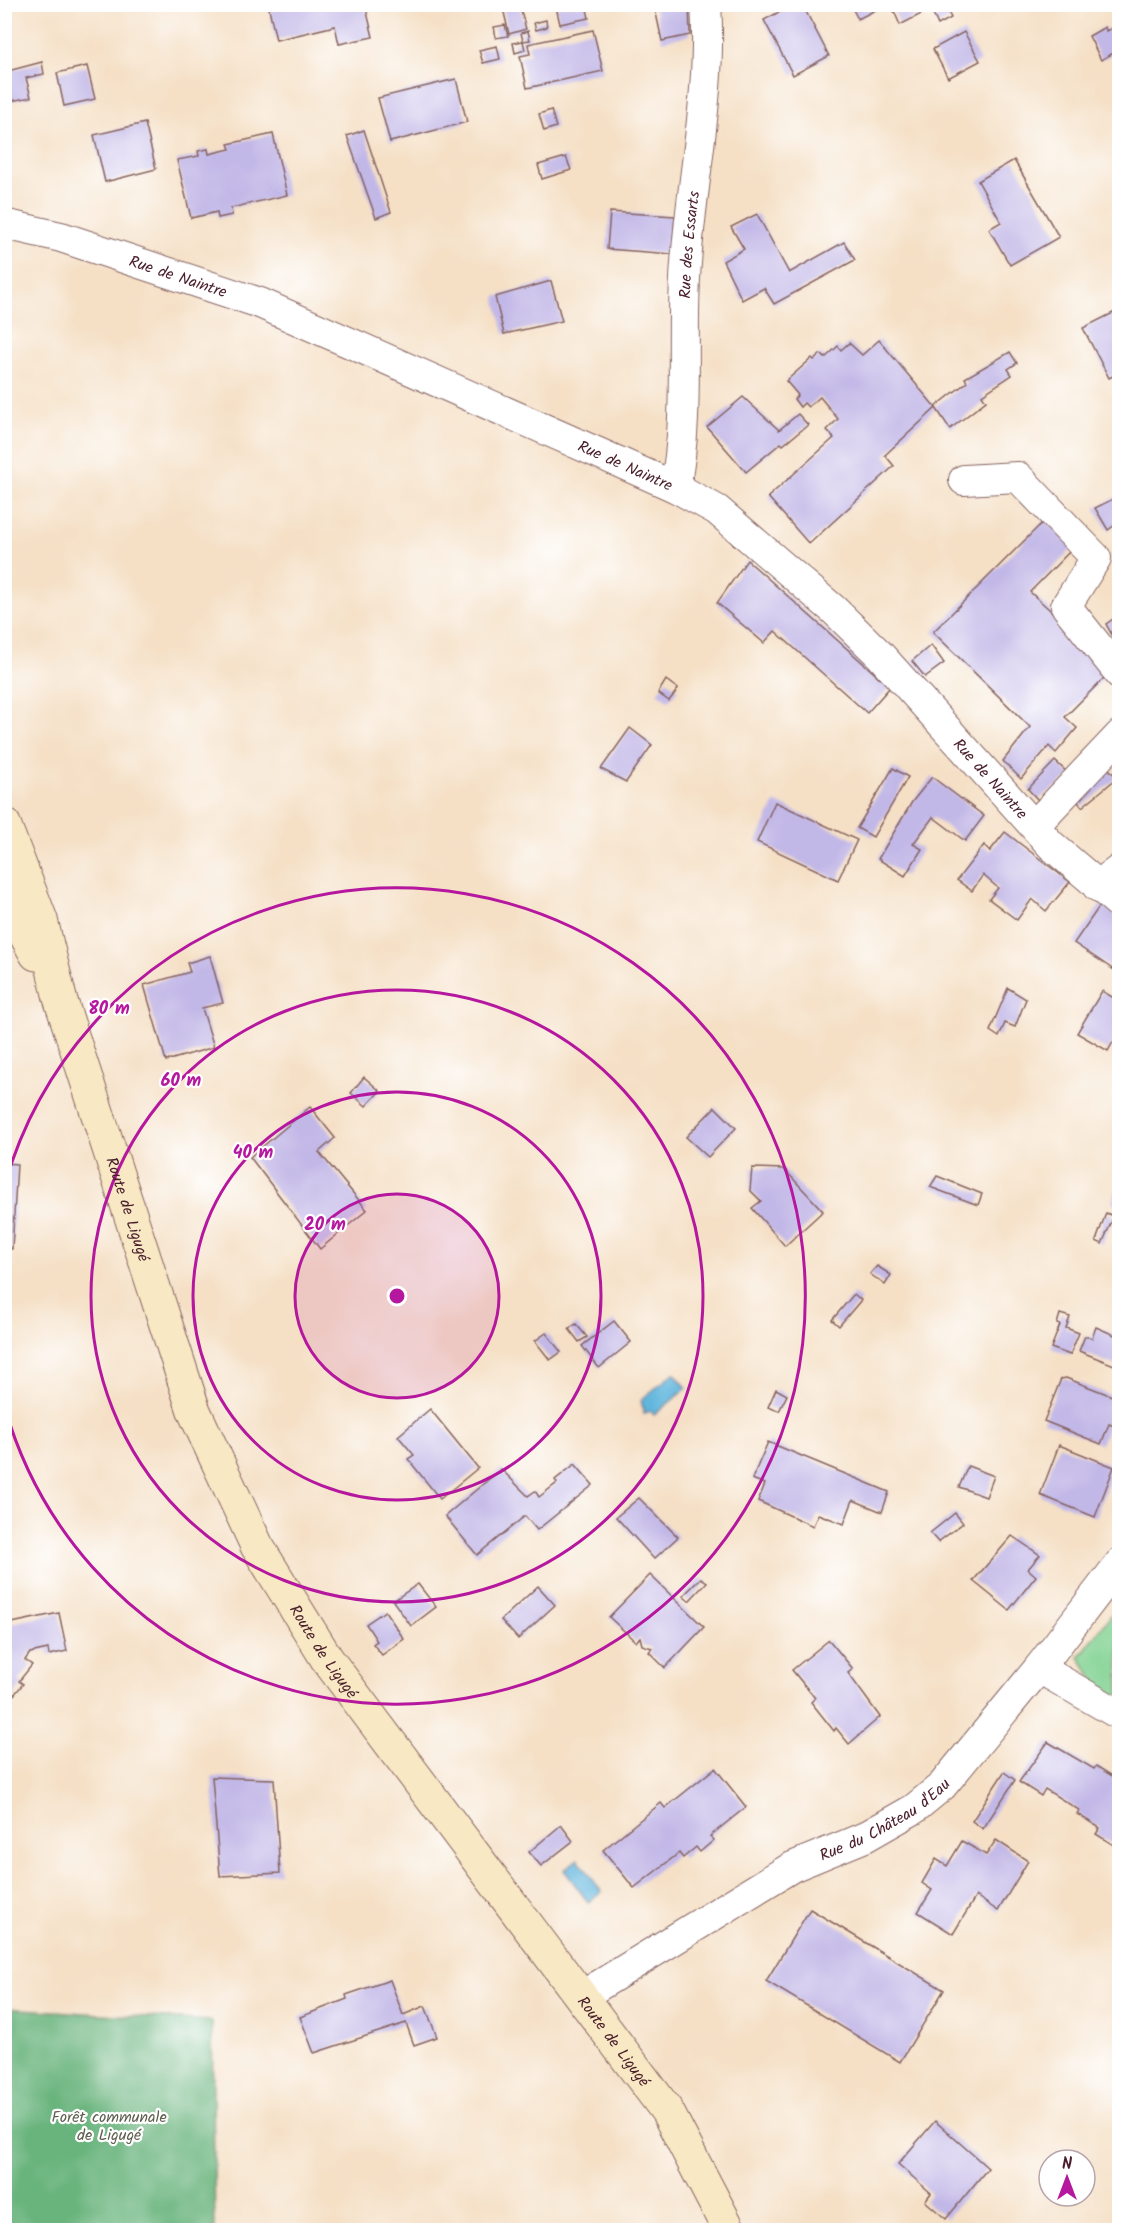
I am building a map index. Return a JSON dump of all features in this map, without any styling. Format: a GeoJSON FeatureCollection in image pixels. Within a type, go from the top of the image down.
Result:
{"type":"FeatureCollection","features":[{"type":"Feature","properties":{"kind":"street","name":"Rue des Essarts"},"geometry":{"type":"LineString","coordinates":[[675,487],[681,425],[685,265],[702,106],[708,31],[706,4]]}},
{"type":"Feature","properties":{"kind":"street","name":"Rue de Naintre"},"geometry":{"type":"LineString","coordinates":[[4,224],[61,237],[260,303],[675,487],[717,510],[834,610],[880,655],[1051,845],[1108,877],[1119,904]]}},
{"type":"Feature","properties":{"kind":"street"},"geometry":{"type":"LineString","coordinates":[[964,480],[1018,477],[1096,558],[1066,606],[1119,674]]}},
{"type":"Feature","properties":{"kind":"street"},"geometry":{"type":"LineString","coordinates":[[1035,825],[1119,735]]}},
{"type":"Feature","properties":{"kind":"street","name":"Route de Ligugé"},"geometry":{"type":"LineString","coordinates":[[4,824],[41,920],[60,998],[194,1411],[257,1546],[333,1667],[667,2111],[729,2230]]}},
{"type":"Feature","properties":{"kind":"street","name":"Route de Ligugé"},"geometry":{"type":"LineString","coordinates":[[4,895],[60,998]]}},
{"type":"Feature","properties":{"kind":"street","name":"Rue du Château d'Eau"},"geometry":{"type":"LineString","coordinates":[[582,1996],[792,1867],[865,1837],[914,1809],[942,1786],[1039,1668],[1119,1563]]}},
{"type":"Feature","properties":{"kind":"street"},"geometry":{"type":"LineString","coordinates":[[1039,1668],[1119,1715]]}},
{"type":"Feature","properties":{"kind":"green space"},"geometry":{"type":"Polygon","coordinates":[[[1119,1605],[1119,1704],[1104,1695],[1079,1657],[1119,1605]]]}},
{"type":"Feature","properties":{"kind":"green space","name":"Forêt communale de Ligugé"},"geometry":{"type":"Polygon","coordinates":[[[5,2008],[212,2021],[215,2230],[5,2230],[5,2008]]]}},
{"type":"Feature","properties":{"kind":"water"},"geometry":{"type":"Polygon","coordinates":[[[674,1373],[687,1388],[654,1415],[651,1411],[644,1413],[641,1400],[674,1373]]]}},
{"type":"Feature","properties":{"kind":"water"},"geometry":{"type":"Polygon","coordinates":[[[578,1859],[602,1892],[588,1902],[564,1870],[578,1859]]]}},
{"type":"Feature","properties":{"kind":"building"},"geometry":{"type":"Polygon","coordinates":[[[268,4],[365,4],[373,37],[339,44],[335,26],[276,40],[268,4]]]}},
{"type":"Feature","properties":{"kind":"building"},"geometry":{"type":"Polygon","coordinates":[[[502,4],[519,4],[526,29],[509,34],[502,4]]]}},
{"type":"Feature","properties":{"kind":"building"},"geometry":{"type":"Polygon","coordinates":[[[654,4],[689,4],[690,35],[662,41],[654,4]]]}},
{"type":"Feature","properties":{"kind":"building"},"geometry":{"type":"Polygon","coordinates":[[[794,4],[802,4],[829,56],[793,75],[764,20],[794,4]]]}},
{"type":"Feature","properties":{"kind":"building"},"geometry":{"type":"Polygon","coordinates":[[[850,4],[887,4],[858,19],[850,4]]]}},
{"type":"Feature","properties":{"kind":"building"},"geometry":{"type":"Polygon","coordinates":[[[891,4],[925,4],[929,10],[900,25],[891,4]]]}},
{"type":"Feature","properties":{"kind":"building"},"geometry":{"type":"Polygon","coordinates":[[[586,5],[589,18],[560,24],[556,7],[586,5]]]}},
{"type":"Feature","properties":{"kind":"building"},"geometry":{"type":"Polygon","coordinates":[[[945,6],[951,18],[938,25],[932,12],[945,6]]]}},
{"type":"Feature","properties":{"kind":"building"},"geometry":{"type":"Polygon","coordinates":[[[546,20],[547,27],[536,30],[534,23],[546,20]]]}},
{"type":"Feature","properties":{"kind":"building"},"geometry":{"type":"Polygon","coordinates":[[[505,25],[508,36],[496,38],[494,27],[505,25]]]}},
{"type":"Feature","properties":{"kind":"building"},"geometry":{"type":"Polygon","coordinates":[[[1119,25],[1119,50],[1101,60],[1089,36],[1105,27],[1106,31],[1119,25]]]}},
{"type":"Feature","properties":{"kind":"building"},"geometry":{"type":"Polygon","coordinates":[[[593,30],[603,71],[527,88],[520,56],[530,54],[528,44],[593,30]]]}},
{"type":"Feature","properties":{"kind":"building"},"geometry":{"type":"Polygon","coordinates":[[[528,31],[530,40],[523,41],[521,33],[528,31]]]}},
{"type":"Feature","properties":{"kind":"building"},"geometry":{"type":"Polygon","coordinates":[[[964,32],[980,61],[948,78],[933,49],[964,32]]]}},
{"type":"Feature","properties":{"kind":"building"},"geometry":{"type":"Polygon","coordinates":[[[523,41],[525,50],[515,53],[513,43],[523,41]]]}},
{"type":"Feature","properties":{"kind":"building"},"geometry":{"type":"Polygon","coordinates":[[[497,46],[500,59],[483,63],[479,50],[497,46]]]}},
{"type":"Feature","properties":{"kind":"building"},"geometry":{"type":"Polygon","coordinates":[[[42,62],[44,74],[26,78],[31,97],[6,102],[9,116],[4,117],[4,72],[42,62]]]}},
{"type":"Feature","properties":{"kind":"building"},"geometry":{"type":"Polygon","coordinates":[[[87,66],[95,99],[64,106],[57,73],[87,66]]]}},
{"type":"Feature","properties":{"kind":"building"},"geometry":{"type":"Polygon","coordinates":[[[456,79],[467,122],[390,142],[378,98],[456,79]]]}},
{"type":"Feature","properties":{"kind":"building"},"geometry":{"type":"Polygon","coordinates":[[[551,110],[556,127],[544,131],[539,114],[551,110]]]}},
{"type":"Feature","properties":{"kind":"building"},"geometry":{"type":"Polygon","coordinates":[[[145,123],[156,169],[105,182],[94,135],[145,123]]]}},
{"type":"Feature","properties":{"kind":"building"},"geometry":{"type":"Polygon","coordinates":[[[364,130],[391,212],[376,218],[347,136],[364,130]]]}},
{"type":"Feature","properties":{"kind":"building"},"geometry":{"type":"Polygon","coordinates":[[[273,134],[287,195],[231,208],[232,215],[218,218],[217,212],[191,218],[177,160],[199,156],[198,151],[208,149],[209,154],[230,149],[228,144],[273,134]]]}},
{"type":"Feature","properties":{"kind":"building"},"geometry":{"type":"Polygon","coordinates":[[[566,157],[571,170],[542,179],[538,165],[566,157]]]}},
{"type":"Feature","properties":{"kind":"building"},"geometry":{"type":"Polygon","coordinates":[[[1014,160],[1059,237],[1010,265],[989,229],[1001,222],[978,181],[1014,160]]]}},
{"type":"Feature","properties":{"kind":"building"},"geometry":{"type":"Polygon","coordinates":[[[610,212],[675,216],[672,254],[607,249],[610,212]]]}},
{"type":"Feature","properties":{"kind":"building"},"geometry":{"type":"Polygon","coordinates":[[[757,214],[789,273],[844,242],[855,260],[774,304],[764,288],[742,300],[723,261],[744,249],[731,227],[757,214]]]}},
{"type":"Feature","properties":{"kind":"building"},"geometry":{"type":"Polygon","coordinates":[[[551,281],[562,321],[504,334],[495,297],[551,281]]]}},
{"type":"Feature","properties":{"kind":"building"},"geometry":{"type":"Polygon","coordinates":[[[1117,311],[1119,373],[1109,378],[1083,328],[1117,311]]]}},
{"type":"Feature","properties":{"kind":"building"},"geometry":{"type":"Polygon","coordinates":[[[879,340],[935,407],[967,382],[965,378],[1010,352],[1017,363],[1008,369],[1012,375],[982,395],[986,401],[950,429],[936,408],[885,455],[894,466],[809,544],[768,497],[834,438],[827,430],[838,419],[820,397],[808,407],[804,403],[800,407],[794,399],[798,395],[786,381],[812,358],[814,360],[821,354],[825,358],[838,346],[841,350],[849,343],[862,355],[879,340]]]}},
{"type":"Feature","properties":{"kind":"building"},"geometry":{"type":"Polygon","coordinates":[[[743,397],[779,430],[798,414],[808,425],[783,445],[781,443],[746,472],[707,427],[743,397]]]}},
{"type":"Feature","properties":{"kind":"building"},"geometry":{"type":"Polygon","coordinates":[[[1119,496],[1119,522],[1108,530],[1095,508],[1119,496]]]}},
{"type":"Feature","properties":{"kind":"building"},"geometry":{"type":"Polygon","coordinates":[[[1046,519],[1074,547],[1030,592],[1059,618],[1109,673],[1065,717],[1077,728],[1056,753],[1049,746],[1021,779],[1003,761],[1030,727],[933,632],[1046,519]]]}},
{"type":"Feature","properties":{"kind":"building"},"geometry":{"type":"Polygon","coordinates":[[[747,560],[890,687],[867,713],[775,631],[764,643],[717,603],[747,560]]]}},
{"type":"Feature","properties":{"kind":"building"},"geometry":{"type":"Polygon","coordinates":[[[1119,615],[1119,648],[1106,624],[1119,615]]]}},
{"type":"Feature","properties":{"kind":"building"},"geometry":{"type":"Polygon","coordinates":[[[931,645],[944,663],[925,677],[912,661],[931,645]]]}},
{"type":"Feature","properties":{"kind":"building"},"geometry":{"type":"Polygon","coordinates":[[[666,680],[678,689],[669,701],[658,693],[666,680]]]}},
{"type":"Feature","properties":{"kind":"building"},"geometry":{"type":"Polygon","coordinates":[[[630,728],[652,745],[626,782],[601,769],[630,728]]]}},
{"type":"Feature","properties":{"kind":"building"},"geometry":{"type":"Polygon","coordinates":[[[1055,761],[1071,776],[1038,800],[1028,789],[1055,761]]]}},
{"type":"Feature","properties":{"kind":"building"},"geometry":{"type":"Polygon","coordinates":[[[893,768],[908,777],[873,837],[857,828],[893,768]]]}},
{"type":"Feature","properties":{"kind":"building"},"geometry":{"type":"Polygon","coordinates":[[[1108,768],[1117,778],[1082,807],[1074,797],[1108,768]]]}},
{"type":"Feature","properties":{"kind":"building"},"geometry":{"type":"Polygon","coordinates":[[[932,777],[984,816],[965,841],[933,817],[913,844],[922,849],[905,876],[878,859],[912,802],[932,777]]]}},
{"type":"Feature","properties":{"kind":"building"},"geometry":{"type":"Polygon","coordinates":[[[775,802],[857,840],[838,880],[757,842],[775,802]]]}},
{"type":"Feature","properties":{"kind":"building"},"geometry":{"type":"Polygon","coordinates":[[[1005,832],[1070,882],[1046,911],[1032,899],[1017,920],[989,899],[998,888],[983,875],[972,891],[957,880],[984,845],[990,851],[1005,832]]]}},
{"type":"Feature","properties":{"kind":"building"},"geometry":{"type":"Polygon","coordinates":[[[1101,904],[1119,916],[1119,960],[1114,970],[1074,943],[1101,904]]]}},
{"type":"Feature","properties":{"kind":"building"},"geometry":{"type":"Polygon","coordinates":[[[210,956],[223,1003],[202,1008],[214,1047],[166,1061],[144,985],[190,972],[187,963],[210,956]]]}},
{"type":"Feature","properties":{"kind":"building"},"geometry":{"type":"Polygon","coordinates":[[[1008,988],[1026,999],[1015,1027],[1005,1023],[999,1037],[990,1031],[1008,988]]]}},
{"type":"Feature","properties":{"kind":"building"},"geometry":{"type":"Polygon","coordinates":[[[1102,991],[1117,1000],[1119,994],[1119,1037],[1117,1035],[1108,1051],[1077,1033],[1102,991]]]}},
{"type":"Feature","properties":{"kind":"building"},"geometry":{"type":"Polygon","coordinates":[[[364,1077],[380,1091],[366,1106],[351,1093],[364,1077]]]}},
{"type":"Feature","properties":{"kind":"building"},"geometry":{"type":"Polygon","coordinates":[[[310,1107],[335,1138],[319,1152],[367,1210],[320,1249],[250,1157],[310,1107]]]}},
{"type":"Feature","properties":{"kind":"building"},"geometry":{"type":"Polygon","coordinates":[[[715,1107],[736,1128],[708,1157],[686,1137],[715,1107]]]}},
{"type":"Feature","properties":{"kind":"building"},"geometry":{"type":"Polygon","coordinates":[[[4,1163],[17,1164],[12,1249],[4,1248],[4,1163]]]}},
{"type":"Feature","properties":{"kind":"building"},"geometry":{"type":"Polygon","coordinates":[[[752,1168],[784,1169],[823,1211],[785,1246],[752,1208],[761,1201],[750,1190],[752,1168]]]}},
{"type":"Feature","properties":{"kind":"building"},"geometry":{"type":"Polygon","coordinates":[[[937,1176],[982,1194],[978,1205],[930,1187],[937,1176]]]}},
{"type":"Feature","properties":{"kind":"building"},"geometry":{"type":"Polygon","coordinates":[[[1119,1183],[1119,1205],[1112,1202],[1119,1183]]]}},
{"type":"Feature","properties":{"kind":"building"},"geometry":{"type":"Polygon","coordinates":[[[1106,1213],[1114,1216],[1102,1244],[1096,1241],[1106,1213]]]}},
{"type":"Feature","properties":{"kind":"building"},"geometry":{"type":"Polygon","coordinates":[[[877,1266],[891,1275],[885,1285],[870,1274],[877,1266]]]}},
{"type":"Feature","properties":{"kind":"building"},"geometry":{"type":"Polygon","coordinates":[[[854,1294],[861,1300],[839,1326],[832,1320],[854,1294]]]}},
{"type":"Feature","properties":{"kind":"building"},"geometry":{"type":"Polygon","coordinates":[[[1060,1314],[1070,1317],[1066,1328],[1079,1333],[1070,1355],[1051,1348],[1060,1325],[1057,1324],[1060,1314]]]}},
{"type":"Feature","properties":{"kind":"building"},"geometry":{"type":"Polygon","coordinates":[[[614,1321],[631,1342],[599,1368],[582,1346],[614,1321]]]}},
{"type":"Feature","properties":{"kind":"building"},"geometry":{"type":"Polygon","coordinates":[[[576,1324],[587,1337],[579,1342],[569,1329],[576,1324]]]}},
{"type":"Feature","properties":{"kind":"building"},"geometry":{"type":"Polygon","coordinates":[[[1096,1327],[1119,1337],[1119,1367],[1079,1351],[1085,1336],[1092,1338],[1096,1327]]]}},
{"type":"Feature","properties":{"kind":"building"},"geometry":{"type":"Polygon","coordinates":[[[546,1333],[561,1352],[550,1360],[535,1341],[546,1333]]]}},
{"type":"Feature","properties":{"kind":"building"},"geometry":{"type":"Polygon","coordinates":[[[1066,1378],[1117,1398],[1119,1391],[1119,1428],[1109,1424],[1101,1444],[1044,1421],[1061,1379],[1066,1378]]]}},
{"type":"Feature","properties":{"kind":"building"},"geometry":{"type":"Polygon","coordinates":[[[776,1389],[787,1395],[779,1411],[768,1407],[776,1389]]]}},
{"type":"Feature","properties":{"kind":"building"},"geometry":{"type":"Polygon","coordinates":[[[430,1409],[478,1468],[440,1499],[408,1459],[414,1455],[398,1436],[430,1409]]]}},
{"type":"Feature","properties":{"kind":"building"},"geometry":{"type":"Polygon","coordinates":[[[768,1442],[889,1492],[882,1512],[853,1500],[844,1524],[818,1514],[813,1526],[758,1501],[765,1484],[752,1479],[768,1442]]]}},
{"type":"Feature","properties":{"kind":"building"},"geometry":{"type":"Polygon","coordinates":[[[1059,1445],[1114,1467],[1095,1517],[1040,1495],[1059,1445]]]}},
{"type":"Feature","properties":{"kind":"building"},"geometry":{"type":"Polygon","coordinates":[[[575,1464],[593,1485],[537,1530],[525,1516],[477,1555],[445,1516],[501,1469],[528,1496],[535,1491],[539,1497],[557,1483],[555,1480],[575,1464]]]}},
{"type":"Feature","properties":{"kind":"building"},"geometry":{"type":"Polygon","coordinates":[[[968,1466],[994,1476],[986,1497],[959,1487],[968,1466]]]}},
{"type":"Feature","properties":{"kind":"building"},"geometry":{"type":"Polygon","coordinates":[[[639,1498],[678,1537],[654,1559],[616,1517],[639,1498]]]}},
{"type":"Feature","properties":{"kind":"building"},"geometry":{"type":"Polygon","coordinates":[[[955,1513],[963,1523],[938,1542],[930,1533],[955,1513]]]}},
{"type":"Feature","properties":{"kind":"building"},"geometry":{"type":"Polygon","coordinates":[[[1012,1536],[1040,1555],[1028,1569],[1036,1576],[1009,1610],[973,1581],[1012,1536]]]}},
{"type":"Feature","properties":{"kind":"building"},"geometry":{"type":"Polygon","coordinates":[[[650,1575],[704,1627],[665,1668],[649,1652],[652,1648],[642,1645],[640,1637],[636,1642],[609,1617],[650,1575]]]}},
{"type":"Feature","properties":{"kind":"building"},"geometry":{"type":"Polygon","coordinates":[[[701,1578],[707,1582],[689,1601],[683,1596],[701,1578]]]}},
{"type":"Feature","properties":{"kind":"building"},"geometry":{"type":"Polygon","coordinates":[[[418,1584],[436,1607],[411,1626],[393,1601],[418,1584]]]}},
{"type":"Feature","properties":{"kind":"building"},"geometry":{"type":"Polygon","coordinates":[[[538,1586],[555,1605],[518,1639],[501,1620],[538,1586]]]}},
{"type":"Feature","properties":{"kind":"building"},"geometry":{"type":"Polygon","coordinates":[[[385,1611],[404,1639],[382,1655],[373,1644],[377,1641],[366,1624],[385,1611]]]}},
{"type":"Feature","properties":{"kind":"building"},"geometry":{"type":"Polygon","coordinates":[[[59,1613],[67,1651],[49,1655],[48,1649],[30,1653],[25,1660],[32,1665],[19,1681],[23,1684],[4,1707],[4,1632],[12,1623],[59,1613]]]}},
{"type":"Feature","properties":{"kind":"building"},"geometry":{"type":"Polygon","coordinates":[[[829,1640],[853,1669],[848,1673],[880,1717],[849,1744],[836,1728],[834,1731],[811,1702],[815,1698],[792,1670],[829,1640]]]}},
{"type":"Feature","properties":{"kind":"building"},"geometry":{"type":"Polygon","coordinates":[[[1048,1742],[1094,1769],[1096,1766],[1119,1780],[1119,1840],[1115,1846],[1096,1834],[1100,1828],[1077,1814],[1079,1810],[1045,1789],[1041,1796],[1019,1782],[1048,1742]]]}},
{"type":"Feature","properties":{"kind":"building"},"geometry":{"type":"Polygon","coordinates":[[[715,1768],[746,1807],[710,1836],[714,1840],[700,1852],[696,1847],[683,1858],[679,1853],[634,1888],[603,1850],[661,1803],[665,1808],[715,1768]]]}},
{"type":"Feature","properties":{"kind":"building"},"geometry":{"type":"Polygon","coordinates":[[[1004,1772],[1015,1780],[983,1829],[972,1821],[1004,1772]]]}},
{"type":"Feature","properties":{"kind":"building"},"geometry":{"type":"Polygon","coordinates":[[[212,1777],[274,1779],[280,1873],[220,1876],[212,1777]]]}},
{"type":"Feature","properties":{"kind":"building"},"geometry":{"type":"Polygon","coordinates":[[[561,1825],[573,1841],[541,1866],[529,1852],[561,1825]]]}},
{"type":"Feature","properties":{"kind":"building"},"geometry":{"type":"Polygon","coordinates":[[[996,1840],[1028,1861],[998,1911],[976,1896],[953,1934],[918,1912],[932,1890],[922,1883],[936,1859],[947,1866],[962,1841],[986,1855],[996,1840]]]}},
{"type":"Feature","properties":{"kind":"building"},"geometry":{"type":"Polygon","coordinates":[[[810,1909],[944,1990],[900,2062],[766,1981],[810,1909]]]}},
{"type":"Feature","properties":{"kind":"building"},"geometry":{"type":"Polygon","coordinates":[[[390,1980],[403,2015],[425,2006],[437,2037],[414,2045],[406,2023],[314,2053],[300,2017],[347,1999],[346,1995],[390,1980]]]}},
{"type":"Feature","properties":{"kind":"building"},"geometry":{"type":"Polygon","coordinates":[[[935,2121],[988,2168],[946,2219],[925,2201],[931,2193],[898,2164],[935,2121]]]}}]}
